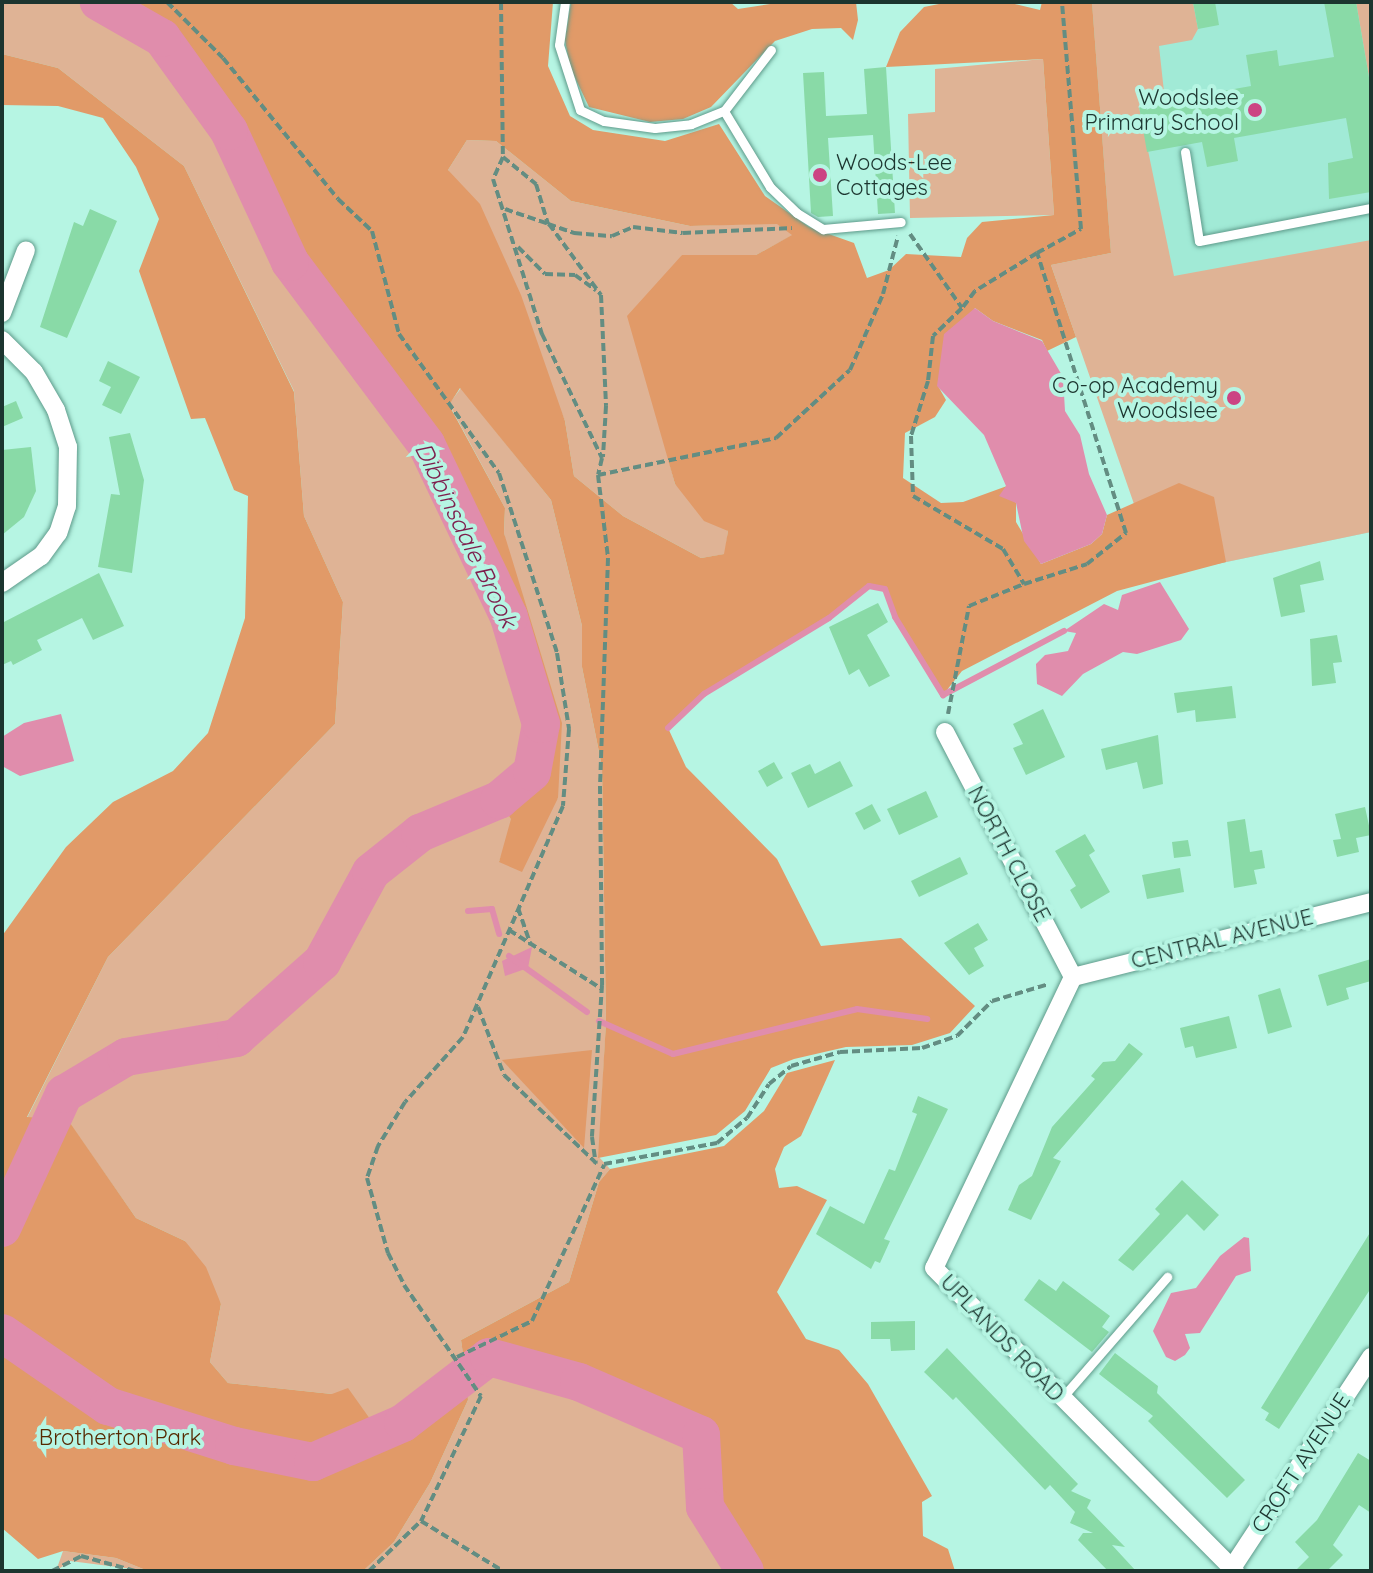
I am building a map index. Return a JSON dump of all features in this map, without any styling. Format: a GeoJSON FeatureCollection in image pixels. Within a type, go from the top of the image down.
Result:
{"type":"FeatureCollection","features":[{"type":"Feature","properties":{"kind":"street"},"geometry":{"type":"LineString","coordinates":[[2,313],[10,267],[26,250]]}},
{"type":"Feature","properties":{"kind":"street"},"geometry":{"type":"LineString","coordinates":[[2,340],[34,372],[56,410],[68,447],[67,506],[58,533],[41,556],[2,583]]}},
{"type":"Feature","properties":{"kind":"street","name":"NORTH CLOSE"},"geometry":{"type":"LineString","coordinates":[[945,732],[1073,977]]}},
{"type":"Feature","properties":{"kind":"street","name":"CENTRAL AVENUE"},"geometry":{"type":"LineString","coordinates":[[1073,977],[1371,902]]}},
{"type":"Feature","properties":{"kind":"street","name":"UPLANDS ROAD"},"geometry":{"type":"LineString","coordinates":[[1073,977],[934,1268],[1233,1569]]}},
{"type":"Feature","properties":{"kind":"street","name":"CROFT AVENUE"},"geometry":{"type":"LineString","coordinates":[[1233,1569],[1371,1357]]}},
{"type":"Feature","properties":{"kind":"lane"},"geometry":{"type":"LineString","coordinates":[[565,2],[559,45],[580,110],[604,121],[655,128],[691,124],[724,111],[771,50]]}},
{"type":"Feature","properties":{"kind":"lane"},"geometry":{"type":"LineString","coordinates":[[724,111],[770,187],[797,213],[823,229],[901,222]]}},
{"type":"Feature","properties":{"kind":"lane"},"geometry":{"type":"LineString","coordinates":[[1185,152],[1199,241],[1371,208]]}},
{"type":"Feature","properties":{"kind":"lane"},"geometry":{"type":"LineString","coordinates":[[1061,1399],[1167,1277]]}},
{"type":"Feature","properties":{"kind":"path"},"geometry":{"type":"LineString","coordinates":[[167,2],[223,58],[338,199],[372,231],[399,334],[499,473],[557,653],[569,729],[563,806],[478,1007],[463,1037],[405,1102],[378,1146],[367,1178],[388,1253],[404,1285],[481,1396],[421,1521],[369,1571]]}},
{"type":"Feature","properties":{"kind":"path"},"geometry":{"type":"LineString","coordinates":[[501,2],[503,157],[493,179],[517,245],[542,334],[602,458]]}},
{"type":"Feature","properties":{"kind":"path"},"geometry":{"type":"LineString","coordinates":[[1024,584],[1003,549],[913,496],[911,436],[928,381],[933,336],[975,291],[1081,229],[1062,2]]}},
{"type":"Feature","properties":{"kind":"path"},"geometry":{"type":"LineString","coordinates":[[503,157],[536,184],[549,224],[601,295],[606,406],[598,475],[608,558],[600,786],[602,989],[592,1137],[596,1164]]}},
{"type":"Feature","properties":{"kind":"path"},"geometry":{"type":"LineString","coordinates":[[505,209],[574,233],[612,236],[633,227],[683,233],[809,227]]}},
{"type":"Feature","properties":{"kind":"path"},"geometry":{"type":"LineString","coordinates":[[901,222],[962,308]]}},
{"type":"Feature","properties":{"kind":"path"},"geometry":{"type":"LineString","coordinates":[[598,475],[776,438],[850,370],[883,294],[901,222]]}},
{"type":"Feature","properties":{"kind":"path"},"geometry":{"type":"LineString","coordinates":[[517,245],[545,274],[575,275],[601,295]]}},
{"type":"Feature","properties":{"kind":"path"},"geometry":{"type":"LineString","coordinates":[[945,732],[969,606],[1087,564],[1126,533],[1037,253]]}},
{"type":"Feature","properties":{"kind":"path"},"geometry":{"type":"LineString","coordinates":[[518,907],[532,947]]}},
{"type":"Feature","properties":{"kind":"path"},"geometry":{"type":"LineString","coordinates":[[509,930],[602,989]]}},
{"type":"Feature","properties":{"kind":"path"},"geometry":{"type":"LineString","coordinates":[[478,1007],[504,1075],[596,1164],[604,1164],[717,1143],[747,1118],[769,1084],[791,1066],[840,1052],[922,1048],[957,1036],[992,1001],[1073,977]]}},
{"type":"Feature","properties":{"kind":"path"},"geometry":{"type":"LineString","coordinates":[[456,1357],[532,1321],[604,1164]]}},
{"type":"Feature","properties":{"kind":"path"},"geometry":{"type":"LineString","coordinates":[[421,1521],[503,1571]]}},
{"type":"Feature","properties":{"kind":"path"},"geometry":{"type":"LineString","coordinates":[[52,1571],[81,1556],[135,1571]]}},
{"type":"Feature","properties":{"kind":"shaded area"},"geometry":{"type":"Polygon","coordinates":[[[2,2],[99,2],[162,38],[229,131],[290,262],[426,444],[509,617],[541,724],[532,772],[499,862],[558,798],[504,533],[505,508],[449,404],[461,388],[551,500],[582,626],[582,667],[602,767],[606,1022],[599,1157],[610,1169],[599,1182],[569,1282],[461,1340],[466,1374],[489,1357],[579,1382],[701,1435],[705,1507],[745,1571],[363,1571],[394,1542],[430,1483],[468,1400],[465,1376],[403,1423],[380,1433],[332,1394],[228,1383],[210,1362],[221,1304],[185,1241],[136,1218],[68,1121],[27,1118],[108,957],[335,724],[343,602],[304,516],[294,391],[184,166],[58,68],[2,54],[2,2]]]}},
{"type":"Feature","properties":{"kind":"shaded area","name":"Co-op Academy Woodslee"},"geometry":{"type":"Polygon","coordinates":[[[1092,2],[1371,2],[1371,532],[1159,576],[1111,253],[1092,2]]]}},
{"type":"Feature","properties":{"kind":"shaded area","name":"Co-op Academy Woodslee"},"geometry":{"type":"Polygon","coordinates":[[[1092,2],[1193,2],[1198,29],[1192,40],[1159,46],[1165,101],[1139,107],[1174,276],[1371,240],[1371,532],[1159,576],[1051,265],[1111,253],[1092,2]]]}},
{"type":"Feature","properties":{"kind":"shaded area"},"geometry":{"type":"Polygon","coordinates":[[[1356,2],[1371,2],[1371,89],[1356,2]]]}},
{"type":"Feature","properties":{"kind":"shaded area"},"geometry":{"type":"Polygon","coordinates":[[[1043,59],[1054,215],[910,218],[908,114],[935,112],[935,69],[1043,59]]]}},
{"type":"Feature","properties":{"kind":"shaded area"},"geometry":{"type":"Polygon","coordinates":[[[467,140],[496,141],[571,201],[690,226],[777,223],[793,235],[756,255],[682,255],[662,435],[675,484],[728,531],[725,554],[701,558],[623,516],[574,476],[565,421],[448,170],[467,140]]]}},
{"type":"Feature","properties":{"kind":"shaded area"},"geometry":{"type":"Polygon","coordinates":[[[975,308],[993,321],[1042,341],[1063,377],[1065,411],[1080,435],[1089,474],[1107,515],[1102,534],[1091,544],[1041,564],[1024,541],[1016,503],[999,496],[1006,486],[984,435],[937,386],[944,334],[975,308]]]}},
{"type":"Feature","properties":{"kind":"shaded area"},"geometry":{"type":"Polygon","coordinates":[[[1160,582],[1189,629],[1181,640],[1137,654],[1123,652],[1083,674],[1062,696],[1037,684],[1036,664],[1045,655],[1068,651],[1076,633],[1064,631],[1104,604],[1118,610],[1122,595],[1160,582]]]}},
{"type":"Feature","properties":{"kind":"shaded area"},"geometry":{"type":"Polygon","coordinates":[[[61,714],[74,761],[20,776],[2,766],[2,737],[24,723],[61,714]]]}},
{"type":"Feature","properties":{"kind":"shaded area"},"geometry":{"type":"Polygon","coordinates":[[[532,947],[528,968],[505,976],[502,961],[532,947]]]}},
{"type":"Feature","properties":{"kind":"shaded area"},"geometry":{"type":"Polygon","coordinates":[[[1244,1237],[1249,1238],[1251,1271],[1236,1276],[1200,1333],[1185,1334],[1190,1348],[1185,1355],[1175,1361],[1166,1357],[1153,1331],[1171,1293],[1196,1288],[1220,1256],[1244,1237]]]}},
{"type":"Feature","properties":{"kind":"shaded area"},"geometry":{"type":"Polygon","coordinates":[[[63,1551],[116,1558],[148,1571],[70,1561],[56,1571],[63,1551]]]}},
{"type":"Feature","properties":{"kind":"green space"},"geometry":{"type":"Polygon","coordinates":[[[99,2],[553,2],[548,66],[570,116],[593,130],[665,141],[719,124],[765,196],[809,227],[854,243],[867,278],[889,270],[906,254],[961,257],[967,238],[982,222],[1054,215],[1043,59],[886,67],[900,32],[924,7],[949,2],[1006,2],[1040,10],[1042,2],[1092,2],[1111,253],[1051,265],[1076,337],[1047,351],[1042,340],[993,321],[975,308],[938,386],[946,400],[935,417],[905,433],[903,478],[941,503],[963,502],[1007,486],[1016,503],[1016,522],[1041,564],[1091,544],[1102,534],[1107,515],[1179,483],[1214,497],[1226,562],[1117,591],[962,671],[943,695],[895,617],[885,589],[869,586],[829,618],[704,694],[668,728],[686,767],[777,859],[821,946],[901,938],[975,1006],[950,1033],[912,1045],[846,1047],[794,1059],[771,1068],[745,1111],[716,1135],[598,1158],[606,1022],[602,767],[582,667],[582,626],[551,500],[460,388],[449,405],[505,508],[504,533],[562,723],[558,798],[522,872],[499,862],[511,819],[499,800],[532,772],[541,724],[509,617],[426,444],[290,262],[229,131],[162,38],[99,2]],[[467,140],[448,170],[480,204],[521,295],[565,421],[574,476],[623,516],[701,558],[724,554],[728,531],[704,521],[675,484],[627,316],[682,255],[756,255],[792,235],[777,224],[690,226],[571,201],[496,141],[467,140]]]}},
{"type":"Feature","properties":{"kind":"green space"},"geometry":{"type":"Polygon","coordinates":[[[571,2],[730,2],[738,9],[783,2],[856,2],[858,20],[853,40],[841,28],[812,29],[775,41],[711,107],[683,119],[650,122],[589,107],[570,67],[565,40],[571,2]]]}},
{"type":"Feature","properties":{"kind":"green space","name":"Brotherton Park"},"geometry":{"type":"Polygon","coordinates":[[[2,54],[58,68],[184,166],[294,392],[304,516],[343,602],[335,724],[108,957],[27,1117],[68,1120],[136,1218],[185,1241],[206,1267],[221,1304],[210,1362],[228,1383],[332,1394],[348,1388],[380,1433],[404,1423],[466,1375],[468,1400],[430,1483],[394,1542],[363,1571],[148,1571],[116,1558],[63,1551],[38,1559],[2,1528],[2,936],[66,847],[113,802],[173,771],[208,733],[245,618],[248,496],[234,490],[205,418],[191,419],[139,271],[159,219],[136,167],[103,118],[58,106],[2,105],[2,54]]]}},
{"type":"Feature","properties":{"kind":"green space"},"geometry":{"type":"Polygon","coordinates":[[[592,1050],[584,1148],[502,1060],[592,1050]]]}},
{"type":"Feature","properties":{"kind":"green space"},"geometry":{"type":"Polygon","coordinates":[[[835,1060],[801,1136],[784,1147],[775,1169],[779,1188],[797,1186],[827,1200],[777,1292],[806,1339],[839,1350],[868,1384],[932,1496],[922,1502],[923,1536],[948,1549],[955,1571],[745,1571],[705,1507],[701,1435],[579,1382],[489,1357],[466,1375],[461,1340],[569,1282],[599,1182],[610,1169],[724,1146],[764,1111],[787,1073],[835,1060]]]}},
{"type":"Feature","properties":{"kind":"building"},"geometry":{"type":"Polygon","coordinates":[[[1193,2],[1215,2],[1219,25],[1198,29],[1193,2]]]}},
{"type":"Feature","properties":{"kind":"building","name":"Woodslee Primary School"},"geometry":{"type":"Polygon","coordinates":[[[1324,2],[1356,2],[1371,89],[1371,192],[1329,199],[1328,163],[1353,158],[1346,118],[1234,138],[1238,161],[1207,167],[1202,142],[1147,152],[1139,106],[1251,86],[1246,55],[1277,50],[1279,66],[1334,57],[1324,2]]]}},
{"type":"Feature","properties":{"kind":"building","name":"Woods-Lee Cottages"},"geometry":{"type":"Polygon","coordinates":[[[886,67],[895,213],[878,214],[873,135],[828,138],[833,216],[818,217],[811,213],[803,73],[824,72],[826,116],[867,114],[864,69],[886,67]]]}},
{"type":"Feature","properties":{"kind":"building"},"geometry":{"type":"Polygon","coordinates":[[[90,209],[117,221],[67,338],[40,327],[74,222],[83,226],[90,209]]]}},
{"type":"Feature","properties":{"kind":"building"},"geometry":{"type":"Polygon","coordinates":[[[108,361],[140,377],[121,414],[102,405],[111,387],[99,381],[108,361]]]}},
{"type":"Feature","properties":{"kind":"building"},"geometry":{"type":"Polygon","coordinates":[[[16,401],[23,418],[2,427],[2,407],[16,401]]]}},
{"type":"Feature","properties":{"kind":"building"},"geometry":{"type":"Polygon","coordinates":[[[130,433],[144,480],[132,573],[98,567],[111,494],[120,495],[109,437],[130,433]]]}},
{"type":"Feature","properties":{"kind":"building"},"geometry":{"type":"Polygon","coordinates":[[[31,447],[36,491],[24,517],[2,535],[2,450],[31,447]]]}},
{"type":"Feature","properties":{"kind":"building"},"geometry":{"type":"Polygon","coordinates":[[[1320,561],[1324,580],[1300,585],[1305,612],[1281,617],[1273,578],[1320,561]]]}},
{"type":"Feature","properties":{"kind":"building"},"geometry":{"type":"Polygon","coordinates":[[[99,573],[124,626],[93,640],[82,618],[37,640],[42,650],[13,665],[11,661],[2,665],[2,623],[99,573]]]}},
{"type":"Feature","properties":{"kind":"building"},"geometry":{"type":"Polygon","coordinates":[[[878,603],[888,622],[867,635],[890,676],[869,687],[859,669],[849,675],[829,627],[878,603]]]}},
{"type":"Feature","properties":{"kind":"building"},"geometry":{"type":"Polygon","coordinates":[[[1337,635],[1342,662],[1333,663],[1336,683],[1312,686],[1310,639],[1337,635]]]}},
{"type":"Feature","properties":{"kind":"building"},"geometry":{"type":"Polygon","coordinates":[[[1232,686],[1236,718],[1196,722],[1195,710],[1177,713],[1174,693],[1232,686]]]}},
{"type":"Feature","properties":{"kind":"building"},"geometry":{"type":"Polygon","coordinates":[[[1043,709],[1065,757],[1026,775],[1013,748],[1023,744],[1013,724],[1043,709]]]}},
{"type":"Feature","properties":{"kind":"building"},"geometry":{"type":"Polygon","coordinates":[[[1158,735],[1163,784],[1143,789],[1137,762],[1106,770],[1101,749],[1158,735]]]}},
{"type":"Feature","properties":{"kind":"building"},"geometry":{"type":"Polygon","coordinates":[[[840,761],[853,786],[808,808],[791,773],[810,764],[815,774],[840,761]]]}},
{"type":"Feature","properties":{"kind":"building"},"geometry":{"type":"Polygon","coordinates":[[[774,762],[783,778],[767,787],[758,771],[774,762]]]}},
{"type":"Feature","properties":{"kind":"building"},"geometry":{"type":"Polygon","coordinates":[[[926,791],[938,817],[899,835],[887,809],[926,791]]]}},
{"type":"Feature","properties":{"kind":"building"},"geometry":{"type":"Polygon","coordinates":[[[872,804],[881,821],[864,830],[855,813],[872,804]]]}},
{"type":"Feature","properties":{"kind":"building"},"geometry":{"type":"Polygon","coordinates":[[[1365,807],[1371,835],[1356,838],[1359,852],[1337,857],[1333,840],[1341,839],[1335,814],[1365,807]]]}},
{"type":"Feature","properties":{"kind":"building"},"geometry":{"type":"Polygon","coordinates":[[[1245,819],[1250,852],[1262,850],[1265,868],[1254,870],[1257,884],[1234,888],[1227,822],[1245,819]]]}},
{"type":"Feature","properties":{"kind":"building"},"geometry":{"type":"Polygon","coordinates":[[[1085,834],[1095,851],[1089,855],[1110,892],[1081,909],[1070,890],[1076,886],[1055,851],[1085,834]]]}},
{"type":"Feature","properties":{"kind":"building"},"geometry":{"type":"Polygon","coordinates":[[[1188,840],[1191,856],[1174,858],[1172,842],[1188,840]]]}},
{"type":"Feature","properties":{"kind":"building"},"geometry":{"type":"Polygon","coordinates":[[[960,857],[968,874],[919,897],[911,881],[960,857]]]}},
{"type":"Feature","properties":{"kind":"building"},"geometry":{"type":"Polygon","coordinates":[[[1180,868],[1184,892],[1147,899],[1142,875],[1180,868]]]}},
{"type":"Feature","properties":{"kind":"building"},"geometry":{"type":"Polygon","coordinates":[[[978,923],[988,940],[974,948],[984,966],[969,975],[944,943],[978,923]]]}},
{"type":"Feature","properties":{"kind":"building"},"geometry":{"type":"Polygon","coordinates":[[[1371,959],[1371,981],[1346,988],[1349,999],[1327,1006],[1318,975],[1371,959]]]}},
{"type":"Feature","properties":{"kind":"building"},"geometry":{"type":"Polygon","coordinates":[[[1280,988],[1292,1027],[1268,1034],[1258,995],[1280,988]]]}},
{"type":"Feature","properties":{"kind":"building"},"geometry":{"type":"Polygon","coordinates":[[[1229,1016],[1237,1048],[1196,1058],[1193,1046],[1185,1048],[1180,1028],[1229,1016]]]}},
{"type":"Feature","properties":{"kind":"building"},"geometry":{"type":"Polygon","coordinates":[[[1129,1043],[1143,1054],[1053,1158],[1061,1161],[1031,1220],[1008,1210],[1019,1185],[1032,1176],[1052,1127],[1095,1079],[1091,1076],[1103,1062],[1115,1061],[1129,1043]]]}},
{"type":"Feature","properties":{"kind":"building"},"geometry":{"type":"Polygon","coordinates":[[[918,1096],[948,1109],[884,1239],[890,1241],[880,1263],[875,1261],[871,1269],[816,1234],[830,1206],[864,1224],[889,1169],[895,1171],[917,1114],[912,1112],[918,1096]]]}},
{"type":"Feature","properties":{"kind":"building"},"geometry":{"type":"Polygon","coordinates":[[[1182,1180],[1219,1215],[1204,1231],[1187,1214],[1133,1271],[1118,1260],[1160,1214],[1155,1209],[1182,1180]]]}},
{"type":"Feature","properties":{"kind":"building"},"geometry":{"type":"Polygon","coordinates":[[[1371,1231],[1371,1288],[1279,1429],[1265,1420],[1269,1413],[1261,1408],[1371,1231]]]}},
{"type":"Feature","properties":{"kind":"building"},"geometry":{"type":"Polygon","coordinates":[[[1039,1279],[1056,1291],[1063,1281],[1110,1316],[1102,1327],[1109,1332],[1092,1352],[1024,1300],[1039,1279]]]}},
{"type":"Feature","properties":{"kind":"building"},"geometry":{"type":"Polygon","coordinates":[[[915,1321],[915,1350],[891,1351],[890,1339],[871,1339],[871,1322],[915,1321]]]}},
{"type":"Feature","properties":{"kind":"building"},"geometry":{"type":"Polygon","coordinates":[[[947,1348],[1078,1484],[1071,1491],[1091,1500],[1087,1508],[1125,1547],[1112,1545],[1136,1571],[1108,1571],[1078,1540],[1083,1533],[1093,1533],[1070,1523],[1075,1512],[1050,1485],[1045,1490],[956,1397],[953,1400],[924,1372],[947,1348]]]}},
{"type":"Feature","properties":{"kind":"building"},"geometry":{"type":"Polygon","coordinates":[[[1115,1353],[1158,1386],[1157,1393],[1245,1480],[1227,1498],[1148,1421],[1153,1416],[1099,1374],[1115,1353]]]}},
{"type":"Feature","properties":{"kind":"building"},"geometry":{"type":"Polygon","coordinates":[[[1358,1453],[1371,1461],[1371,1513],[1359,1505],[1333,1545],[1343,1555],[1327,1571],[1295,1571],[1309,1557],[1295,1542],[1317,1520],[1358,1453]]]}},
{"type":"Feature","properties":{"kind":"waterway","name":"Dibbinsdale Brook"},"geometry":{"type":"LineString","coordinates":[[2,1228],[64,1094],[126,1057],[236,1038],[322,962],[371,872],[420,833],[499,800],[532,772],[541,724],[509,617],[426,444],[290,262],[229,131],[162,38],[99,2]]}},
{"type":"Feature","properties":{"kind":"waterway"},"geometry":{"type":"LineString","coordinates":[[668,728],[704,694],[829,618],[869,586],[885,589],[895,617],[943,695],[1064,631]]}},
{"type":"Feature","properties":{"kind":"waterway"},"geometry":{"type":"LineString","coordinates":[[468,911],[492,909],[499,934]]}},
{"type":"Feature","properties":{"kind":"waterway"},"geometry":{"type":"LineString","coordinates":[[509,956],[587,1012]]}},
{"type":"Feature","properties":{"kind":"waterway"},"geometry":{"type":"LineString","coordinates":[[599,1021],[673,1054],[857,1009],[927,1019]]}},
{"type":"Feature","properties":{"kind":"waterway","name":"Dibbinsdale Brook"},"geometry":{"type":"LineString","coordinates":[[2,1333],[108,1406],[234,1446],[313,1462],[403,1423],[489,1357],[579,1382],[701,1435],[705,1507],[745,1571]]}},
{"type":"Feature","properties":{"kind":"place","name":"Woodslee Primary School"},"geometry":{"type":"Point","coordinates":[1255,110]}},
{"type":"Feature","properties":{"kind":"place","name":"Woods-Lee Cottages"},"geometry":{"type":"Point","coordinates":[820,175]}},
{"type":"Feature","properties":{"kind":"place","name":"Co-op Academy Woodslee"},"geometry":{"type":"Point","coordinates":[1234,398]}}]}
